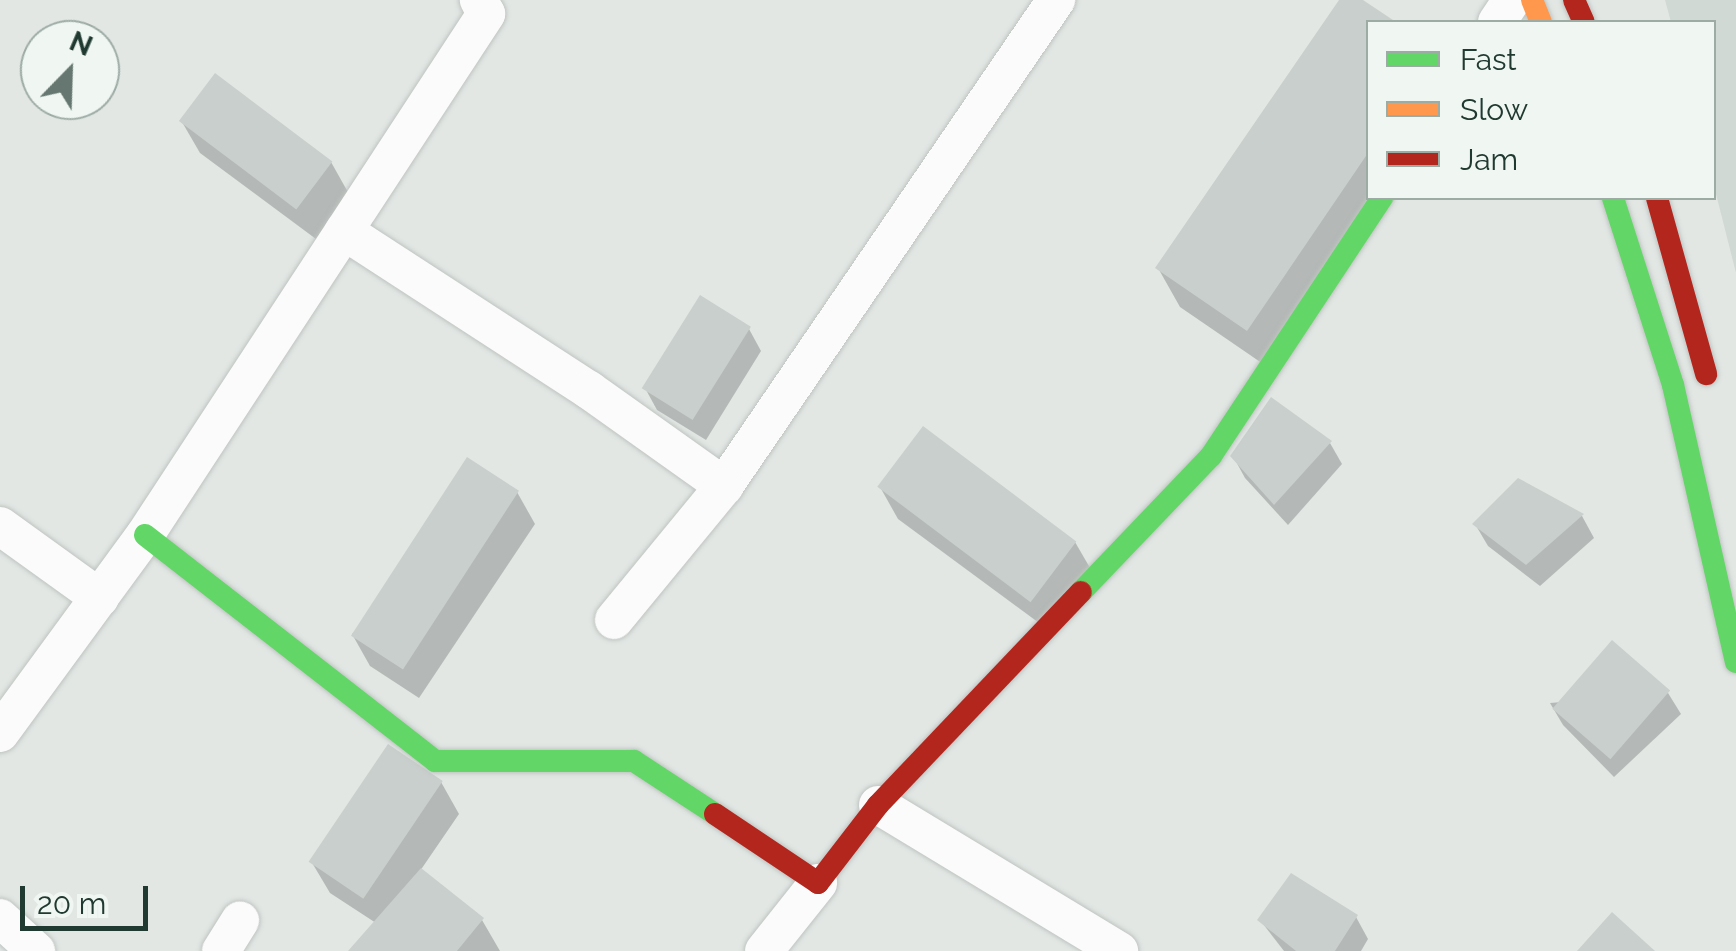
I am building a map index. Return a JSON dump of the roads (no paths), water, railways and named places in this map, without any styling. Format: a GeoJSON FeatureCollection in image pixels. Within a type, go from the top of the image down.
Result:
{"type":"FeatureCollection","features":[{"type":"Feature","properties":{"kind":"street"},"geometry":{"type":"LineString","coordinates":[[0,733],[145,535],[486,14],[479,0]]}},
{"type":"Feature","properties":{"kind":"street"},"geometry":{"type":"LineString","coordinates":[[614,620],[724,486],[1056,0]]}},
{"type":"Feature","properties":{"kind":"street"},"geometry":{"type":"LineString","coordinates":[[764,951],[878,805],[1211,456],[1381,200]]}},
{"type":"Feature","properties":{"kind":"street"},"geometry":{"type":"LineString","coordinates":[[1615,200],[1673,384],[1736,662]]}},
{"type":"Feature","properties":{"kind":"street"},"geometry":{"type":"LineString","coordinates":[[1658,200],[1710,392]]}},
{"type":"Feature","properties":{"kind":"street"},"geometry":{"type":"LineString","coordinates":[[344,231],[589,390],[724,486]]}},
{"type":"Feature","properties":{"kind":"street"},"geometry":{"type":"LineString","coordinates":[[0,526],[100,598]]}},
{"type":"Feature","properties":{"kind":"street"},"geometry":{"type":"LineString","coordinates":[[145,535],[435,761],[634,760],[818,882]]}},
{"type":"Feature","properties":{"kind":"street"},"geometry":{"type":"LineString","coordinates":[[878,805],[1119,951]]}},
{"type":"Feature","properties":{"kind":"street"},"geometry":{"type":"LineString","coordinates":[[0,918],[36,951]]}}]}
